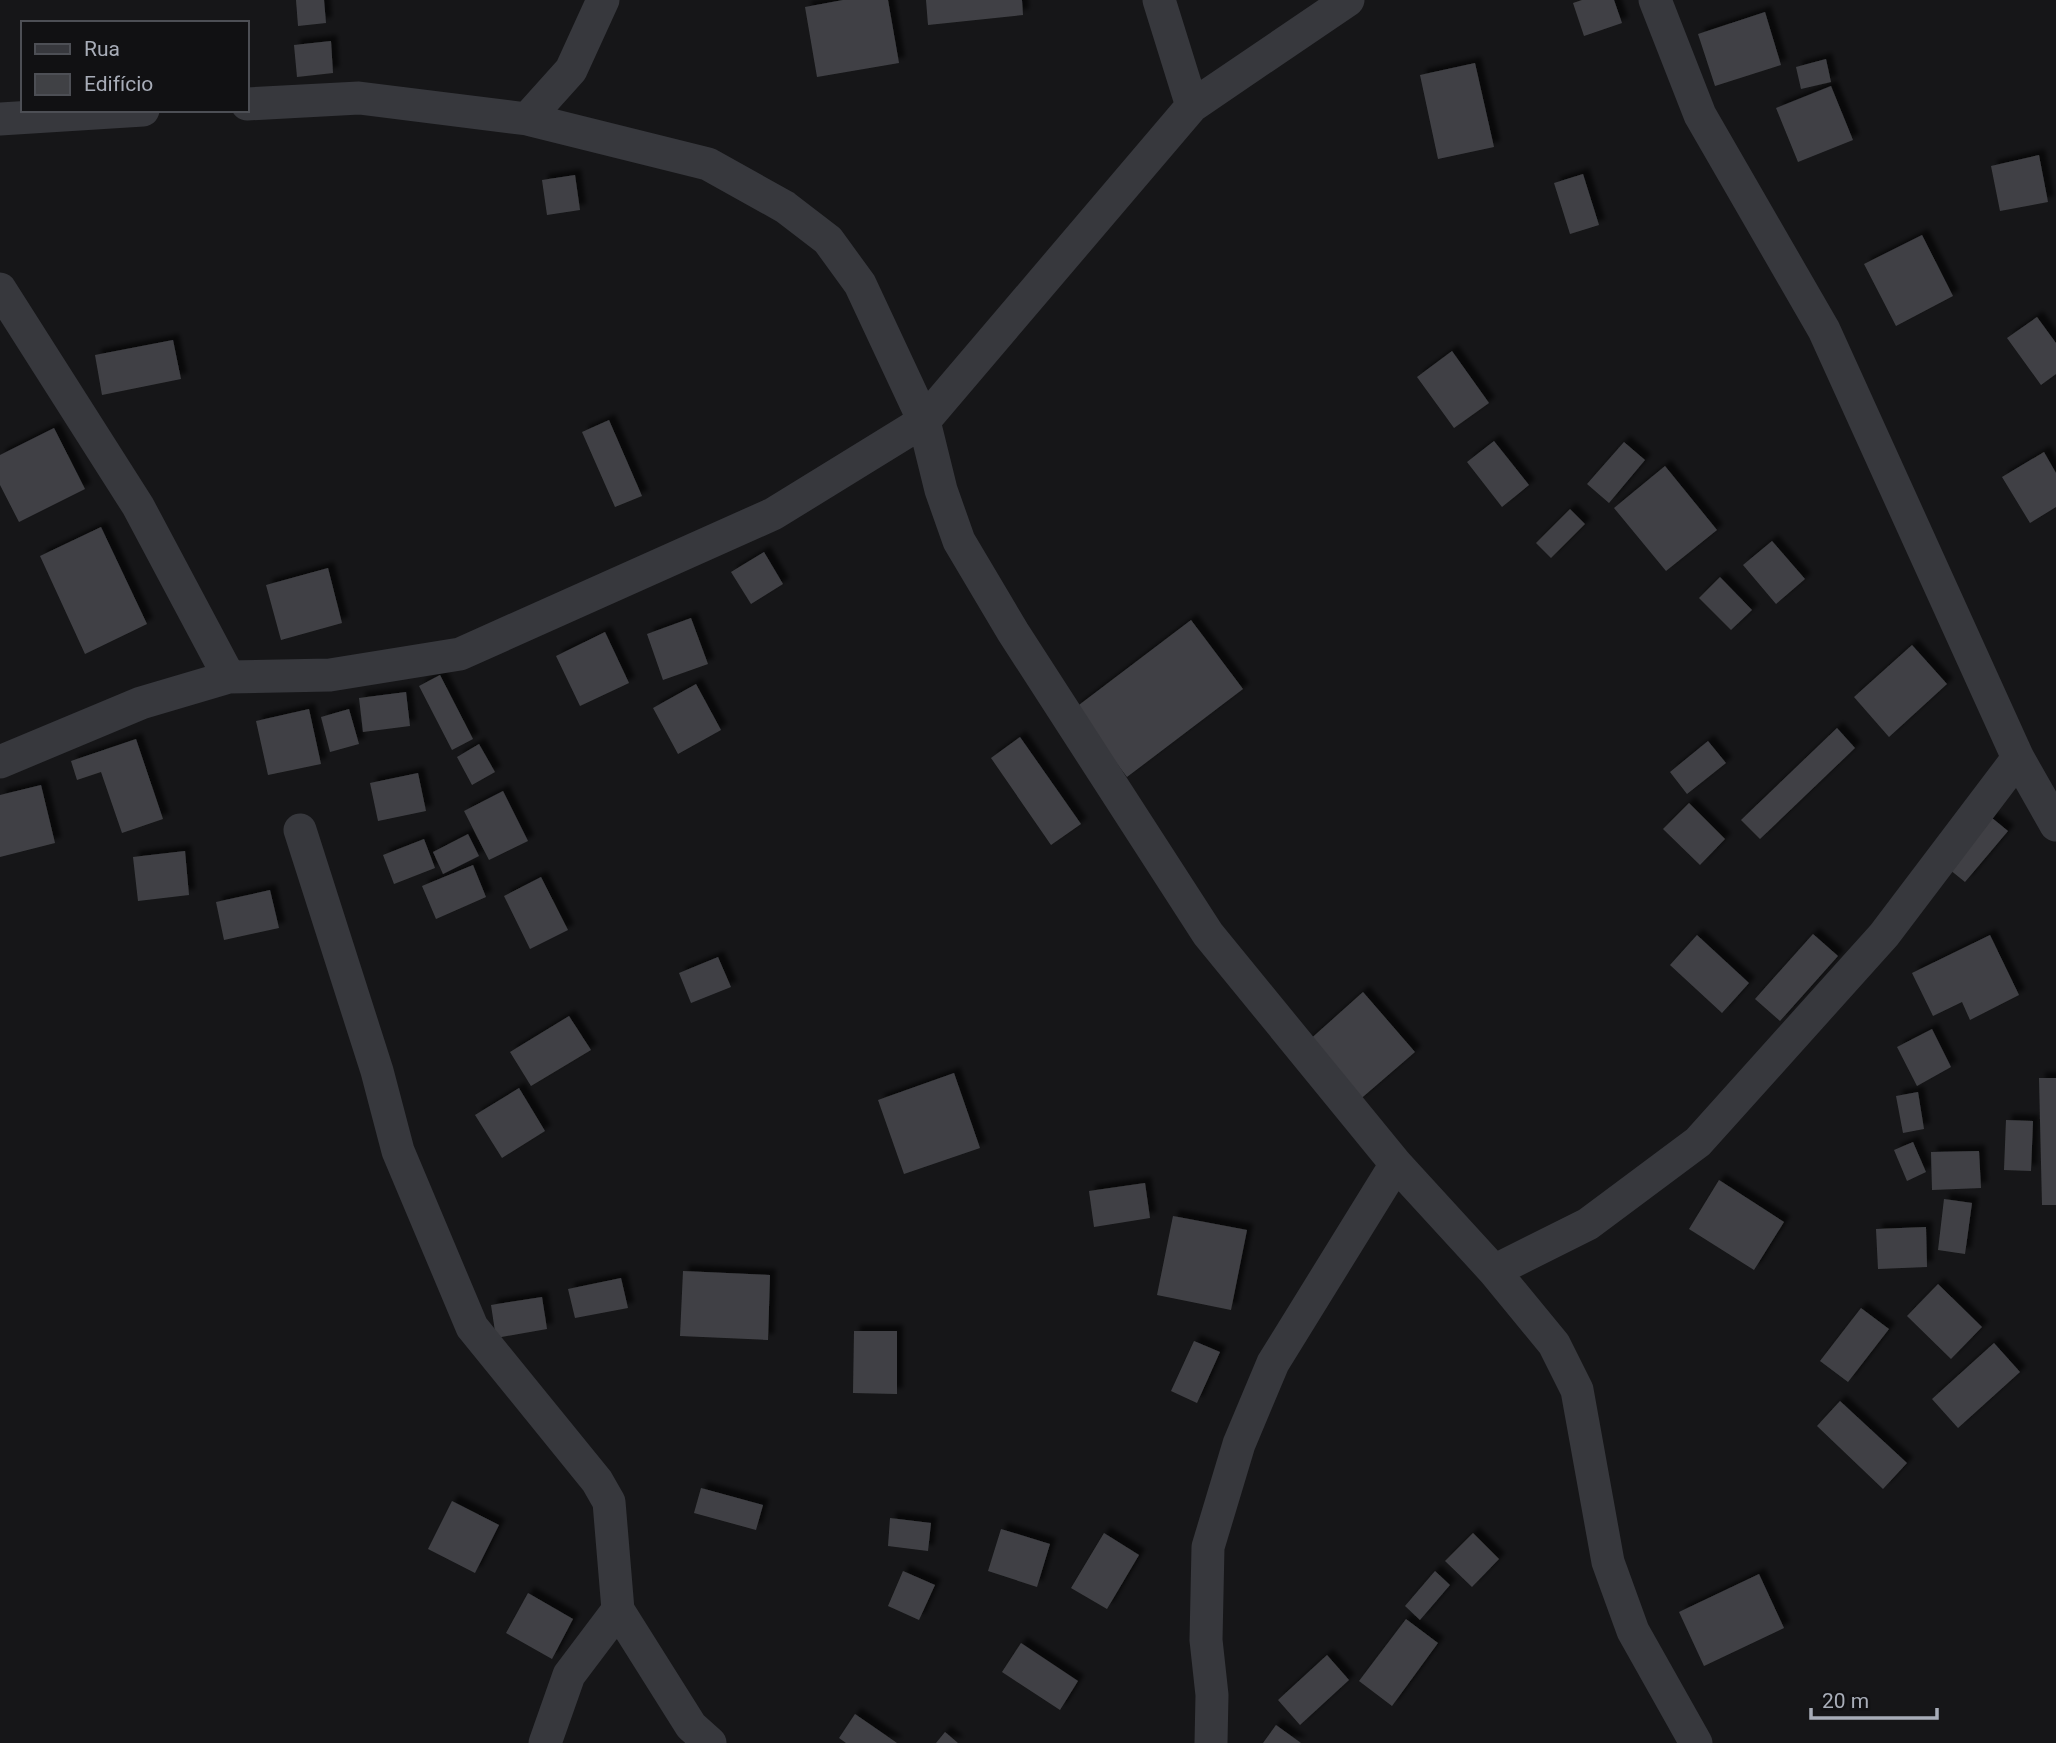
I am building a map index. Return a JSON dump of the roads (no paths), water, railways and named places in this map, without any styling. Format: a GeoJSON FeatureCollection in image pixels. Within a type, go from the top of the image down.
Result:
{"type":"FeatureCollection","features":[{"type":"Feature","properties":{"kind":"street"},"geometry":{"type":"LineString","coordinates":[[527,119],[571,70],[603,0]]}},
{"type":"Feature","properties":{"kind":"street"},"geometry":{"type":"LineString","coordinates":[[1159,0],[1192,106]]}},
{"type":"Feature","properties":{"kind":"street"},"geometry":{"type":"LineString","coordinates":[[0,762],[141,702],[229,677],[330,675],[460,653],[773,514],[924,421],[1192,106],[1348,0]]}},
{"type":"Feature","properties":{"kind":"street"},"geometry":{"type":"LineString","coordinates":[[1655,0],[1700,115],[1824,330],[2018,758],[2056,825]]}},
{"type":"Feature","properties":{"kind":"street"},"geometry":{"type":"LineString","coordinates":[[248,104],[359,98],[527,119],[708,164],[785,207],[828,240],[860,284],[924,421],[941,490],[959,541],[1013,632],[1208,934],[1396,1164],[1494,1272],[1554,1344],[1577,1390],[1608,1562],[1633,1631],[1696,1743]]}},
{"type":"Feature","properties":{"kind":"street"},"geometry":{"type":"LineString","coordinates":[[0,119],[111,112]]}},
{"type":"Feature","properties":{"kind":"street"},"geometry":{"type":"LineString","coordinates":[[0,289],[138,506],[229,677]]}},
{"type":"Feature","properties":{"kind":"street"},"geometry":{"type":"LineString","coordinates":[[1494,1272],[1588,1224],[1698,1142],[1884,935],[2018,758]]}},
{"type":"Feature","properties":{"kind":"street"},"geometry":{"type":"LineString","coordinates":[[300,831],[377,1071],[398,1151],[472,1327],[597,1481],[609,1502],[618,1610],[691,1726],[710,1743]]}},
{"type":"Feature","properties":{"kind":"street"},"geometry":{"type":"LineString","coordinates":[[1211,1743],[1212,1695],[1206,1640],[1209,1547],[1238,1444],[1273,1363],[1396,1164]]}},
{"type":"Feature","properties":{"kind":"street"},"geometry":{"type":"LineString","coordinates":[[545,1743],[569,1675],[618,1610]]}}]}
